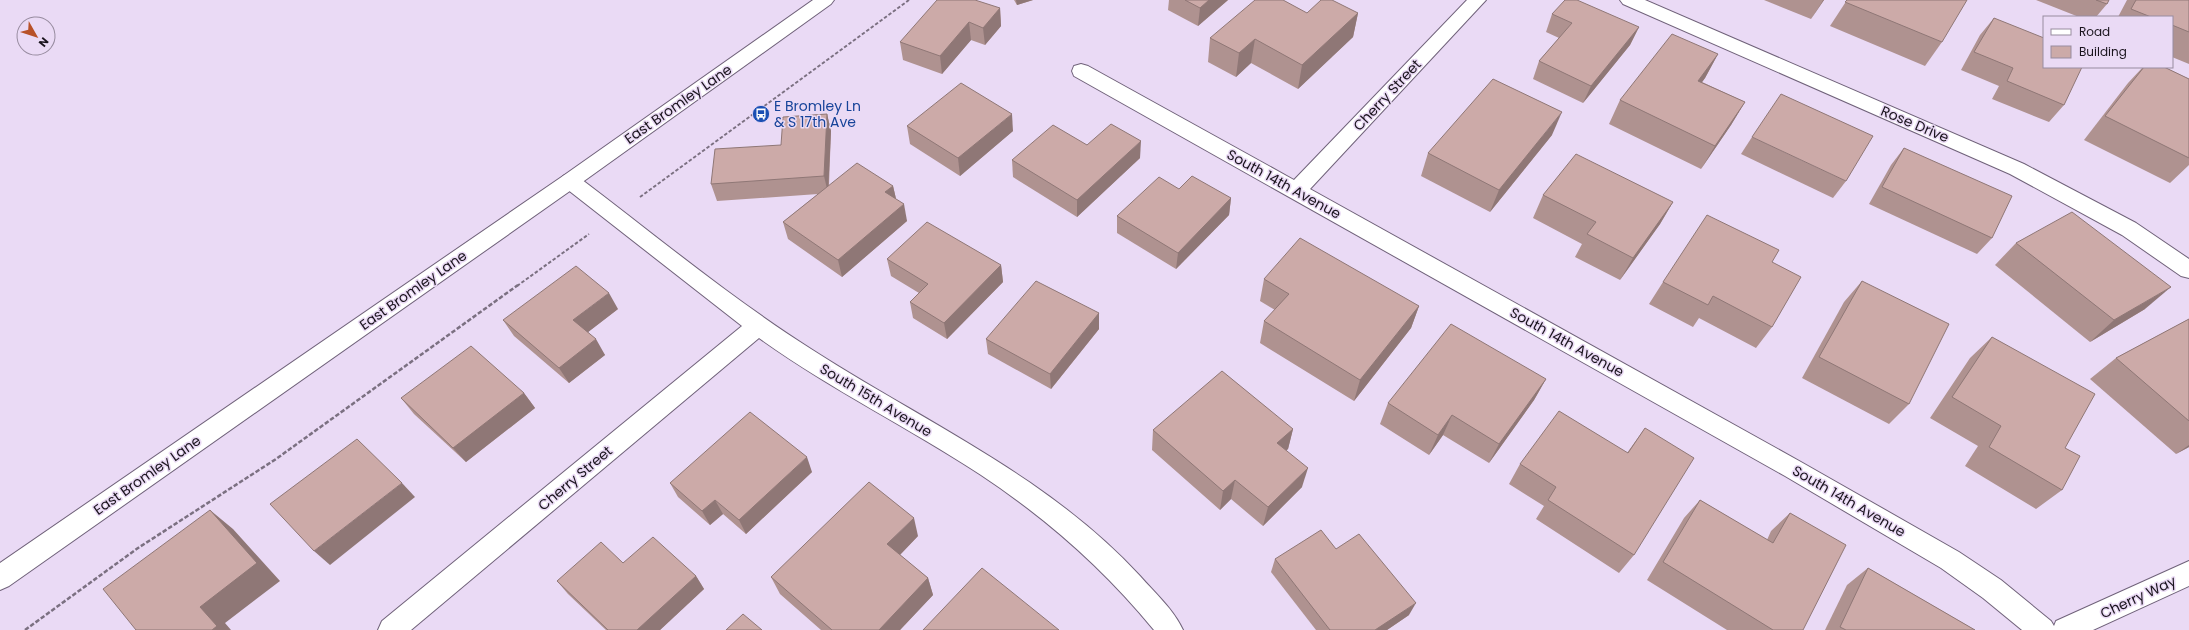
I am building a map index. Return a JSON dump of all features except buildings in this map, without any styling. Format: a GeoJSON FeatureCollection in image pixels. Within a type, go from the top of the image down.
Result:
{"type":"FeatureCollection","features":[{"type":"Feature","properties":{"kind":"street","name":"East Bromley Lane"},"geometry":{"type":"LineString","coordinates":[[0,578],[570,181],[825,0]]}},
{"type":"Feature","properties":{"kind":"street","name":"Cherry Street"},"geometry":{"type":"LineString","coordinates":[[1296,191],[1477,0]]}},
{"type":"Feature","properties":{"kind":"street","name":"Rose Drive"},"geometry":{"type":"LineString","coordinates":[[1629,0],[2017,169],[2129,229],[2189,270]]}},
{"type":"Feature","properties":{"kind":"street","name":"South 14th Avenue"},"geometry":{"type":"LineString","coordinates":[[1081,71],[1787,465],[1950,560],[1992,589],[2042,630]]}},
{"type":"Feature","properties":{"kind":"street","name":"South 15th Avenue"},"geometry":{"type":"LineString","coordinates":[[570,181],[759,325],[848,384],[969,456],[1046,507],[1089,542],[1136,587],[1170,630]]}},
{"type":"Feature","properties":{"kind":"street","name":"Cherry Street"},"geometry":{"type":"LineString","coordinates":[[390,630],[759,325]]}},
{"type":"Feature","properties":{"kind":"street","name":"Cherry Way"},"geometry":{"type":"LineString","coordinates":[[2065,630],[2189,573]]}},
{"type":"Feature","properties":{"kind":"path"},"geometry":{"type":"LineString","coordinates":[[25,630],[138,548],[276,459],[615,216],[909,0]]}},
{"type":"Feature","properties":{"kind":"place","name":"E Bromley Ln & S 17th Ave"},"geometry":{"type":"Point","coordinates":[761,114]}}]}
